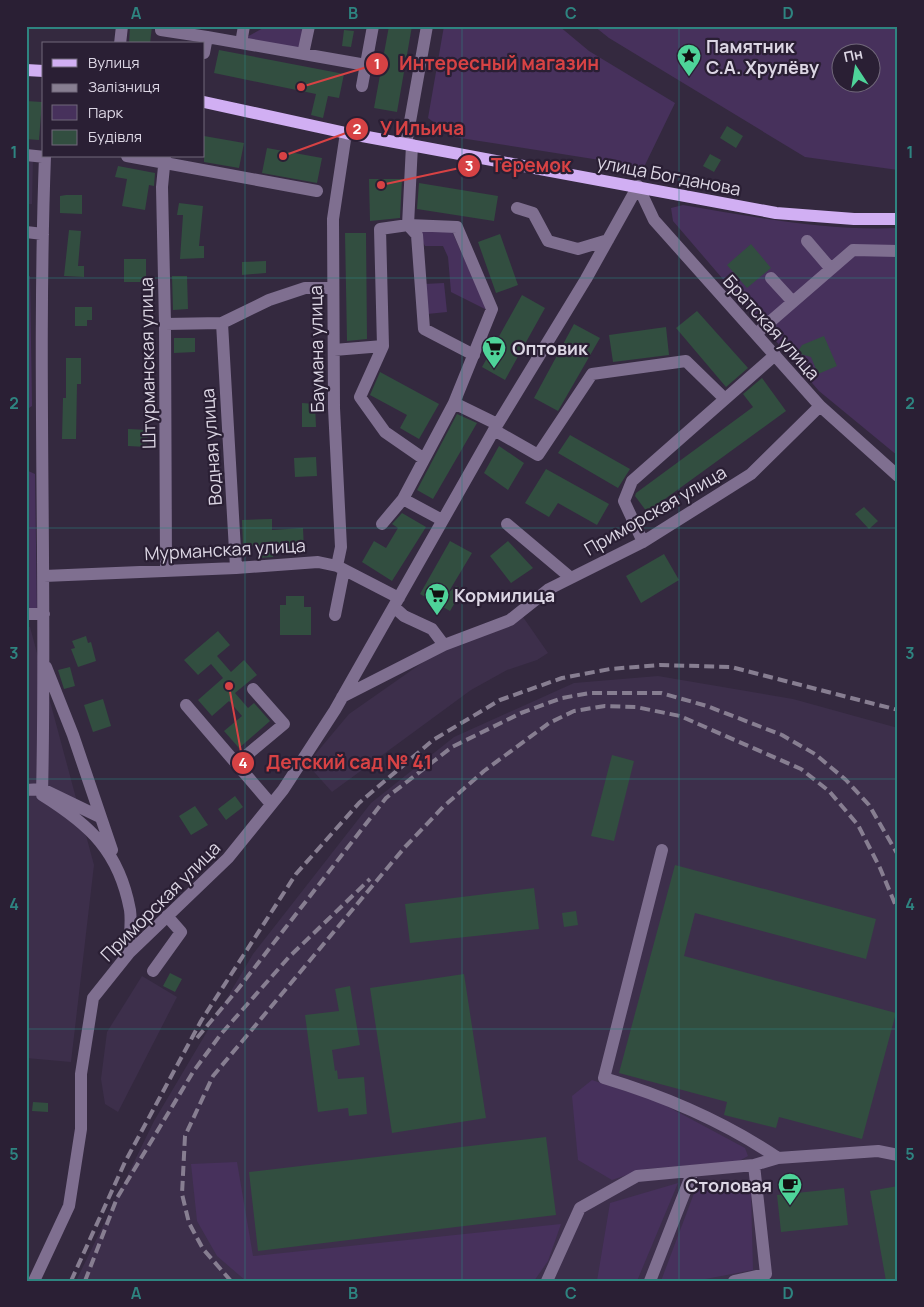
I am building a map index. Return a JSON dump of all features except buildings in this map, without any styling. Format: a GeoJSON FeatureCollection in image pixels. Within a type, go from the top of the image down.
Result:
{"type":"FeatureCollection","features":[{"type":"Feature","properties":{"kind":"main road"},"geometry":{"type":"LineString","coordinates":[[26,70],[42,71]]}},
{"type":"Feature","properties":{"kind":"main road","name":"улица Богданова"},"geometry":{"type":"LineString","coordinates":[[205,102],[346,133],[776,213],[854,219],[898,219]]}},
{"type":"Feature","properties":{"kind":"street"},"geometry":{"type":"LineString","coordinates":[[120,42],[122,26]]}},
{"type":"Feature","properties":{"kind":"street"},"geometry":{"type":"LineString","coordinates":[[161,26],[161,30],[366,65]]}},
{"type":"Feature","properties":{"kind":"street"},"geometry":{"type":"LineString","coordinates":[[241,43],[244,26]]}},
{"type":"Feature","properties":{"kind":"street"},"geometry":{"type":"LineString","coordinates":[[303,54],[309,26]]}},
{"type":"Feature","properties":{"kind":"street"},"geometry":{"type":"LineString","coordinates":[[362,86],[373,26]]}},
{"type":"Feature","properties":{"kind":"street"},"geometry":{"type":"LineString","coordinates":[[427,26],[409,144],[408,225],[417,235],[424,330],[474,355]]}},
{"type":"Feature","properties":{"kind":"street"},"geometry":{"type":"LineString","coordinates":[[205,48],[207,37]]}},
{"type":"Feature","properties":{"kind":"street","name":"Баумана улица"},"geometry":{"type":"LineString","coordinates":[[335,615],[341,547],[334,408],[333,219],[346,133]]}},
{"type":"Feature","properties":{"kind":"street"},"geometry":{"type":"LineString","coordinates":[[26,155],[42,157]]}},
{"type":"Feature","properties":{"kind":"street"},"geometry":{"type":"LineString","coordinates":[[45,158],[40,404],[44,576],[42,795],[72,814],[98,839],[115,860]]}},
{"type":"Feature","properties":{"kind":"street"},"geometry":{"type":"LineString","coordinates":[[152,158],[165,159],[317,191]]}},
{"type":"Feature","properties":{"kind":"street","name":"Штурманская улица"},"geometry":{"type":"LineString","coordinates":[[165,159],[162,187],[165,324],[166,569]]}},
{"type":"Feature","properties":{"kind":"street","name":"Приморская улица"},"geometry":{"type":"LineString","coordinates":[[34,1281],[69,1206],[81,1129],[81,1074],[93,998],[129,953],[228,858],[271,804],[342,697],[397,603],[442,520],[638,186]]}},
{"type":"Feature","properties":{"kind":"street","name":"Братская улица"},"geometry":{"type":"LineString","coordinates":[[638,186],[654,220],[820,406],[898,476]]}},
{"type":"Feature","properties":{"kind":"street"},"geometry":{"type":"LineString","coordinates":[[517,208],[533,213],[548,240],[578,249],[608,240]]}},
{"type":"Feature","properties":{"kind":"street"},"geometry":{"type":"LineString","coordinates":[[382,524],[403,499],[454,403],[492,309],[457,227],[408,225],[380,230],[382,346],[360,397],[386,432],[424,459]]}},
{"type":"Feature","properties":{"kind":"street"},"geometry":{"type":"LineString","coordinates":[[26,232],[43,234]]}},
{"type":"Feature","properties":{"kind":"street"},"geometry":{"type":"LineString","coordinates":[[807,241],[832,269]]}},
{"type":"Feature","properties":{"kind":"street"},"geometry":{"type":"LineString","coordinates":[[756,334],[853,250],[898,251]]}},
{"type":"Feature","properties":{"kind":"street"},"geometry":{"type":"LineString","coordinates":[[770,278],[793,302]]}},
{"type":"Feature","properties":{"kind":"street"},"geometry":{"type":"LineString","coordinates":[[165,324],[222,323],[269,300],[305,288],[334,288]]}},
{"type":"Feature","properties":{"kind":"street","name":"Водная улица"},"geometry":{"type":"LineString","coordinates":[[222,323],[236,568]]}},
{"type":"Feature","properties":{"kind":"street"},"geometry":{"type":"LineString","coordinates":[[334,350],[382,346]]}},
{"type":"Feature","properties":{"kind":"street"},"geometry":{"type":"LineString","coordinates":[[643,542],[624,501],[632,481],[775,355]]}},
{"type":"Feature","properties":{"kind":"street"},"geometry":{"type":"LineString","coordinates":[[454,403],[496,427],[538,455],[592,374],[686,361],[724,399]]}},
{"type":"Feature","properties":{"kind":"street","name":"Приморская улица"},"geometry":{"type":"LineString","coordinates":[[342,697],[444,645],[510,620],[549,589],[643,542],[751,474],[820,406]]}},
{"type":"Feature","properties":{"kind":"street"},"geometry":{"type":"LineString","coordinates":[[403,499],[442,520]]}},
{"type":"Feature","properties":{"kind":"street"},"geometry":{"type":"LineString","coordinates":[[507,524],[571,578]]}},
{"type":"Feature","properties":{"kind":"street","name":"Мурманская улица"},"geometry":{"type":"LineString","coordinates":[[44,576],[166,569],[236,568],[318,562],[340,568],[397,603]]}},
{"type":"Feature","properties":{"kind":"street"},"geometry":{"type":"LineString","coordinates":[[397,603],[404,616],[432,628],[444,645]]}},
{"type":"Feature","properties":{"kind":"street"},"geometry":{"type":"LineString","coordinates":[[26,614],[44,614]]}},
{"type":"Feature","properties":{"kind":"street"},"geometry":{"type":"LineString","coordinates":[[43,659],[115,860],[130,911],[129,953]]}},
{"type":"Feature","properties":{"kind":"street"},"geometry":{"type":"LineString","coordinates":[[236,764],[284,724],[253,689]]}},
{"type":"Feature","properties":{"kind":"street"},"geometry":{"type":"LineString","coordinates":[[186,705],[271,804]]}},
{"type":"Feature","properties":{"kind":"street"},"geometry":{"type":"LineString","coordinates":[[26,790],[42,789],[100,817]]}},
{"type":"Feature","properties":{"kind":"street"},"geometry":{"type":"LineString","coordinates":[[662,850],[604,1078],[652,1092],[757,1144],[778,1158]]}},
{"type":"Feature","properties":{"kind":"street"},"geometry":{"type":"LineString","coordinates":[[153,971],[181,932],[167,916]]}},
{"type":"Feature","properties":{"kind":"street"},"geometry":{"type":"LineString","coordinates":[[547,1281],[580,1208],[637,1176],[754,1165],[778,1158],[878,1151],[898,1155]]}},
{"type":"Feature","properties":{"kind":"street"},"geometry":{"type":"LineString","coordinates":[[734,1281],[766,1274],[754,1165]]}},
{"type":"Feature","properties":{"kind":"street"},"geometry":{"type":"LineString","coordinates":[[650,1281],[693,1171]]}},
{"type":"Feature","properties":{"kind":"shaded area"},"geometry":{"type":"Polygon","coordinates":[[[26,157],[33,157],[32,204],[26,204],[26,157]]]}},
{"type":"Feature","properties":{"kind":"shaded area"},"geometry":{"type":"Polygon","coordinates":[[[523,617],[548,653],[537,660],[507,670],[471,690],[332,792],[307,764],[349,714],[459,637],[523,617]]]}},
{"type":"Feature","properties":{"kind":"shaded area"},"geometry":{"type":"Polygon","coordinates":[[[26,627],[30,627],[94,865],[71,1062],[26,1058],[26,627]]]}},
{"type":"Feature","properties":{"kind":"shaded area"},"geometry":{"type":"Polygon","coordinates":[[[658,676],[793,699],[898,728],[898,1281],[76,1281],[154,1121],[253,954],[371,803],[454,737],[574,683],[658,676]]]}},
{"type":"Feature","properties":{"kind":"shaded area"},"geometry":{"type":"Polygon","coordinates":[[[142,976],[177,997],[118,1112],[105,1104],[101,1079],[107,1032],[142,976]]]}},
{"type":"Feature","properties":{"kind":"green space"},"geometry":{"type":"Polygon","coordinates":[[[267,26],[307,26],[301,51],[245,38],[267,26]]]}},
{"type":"Feature","properties":{"kind":"green space"},"geometry":{"type":"Polygon","coordinates":[[[444,26],[559,26],[589,51],[675,103],[644,167],[454,137],[428,118],[444,26]]]}},
{"type":"Feature","properties":{"kind":"green space"},"geometry":{"type":"Polygon","coordinates":[[[594,26],[898,26],[898,170],[805,157],[609,38],[594,26]]]}},
{"type":"Feature","properties":{"kind":"green space"},"geometry":{"type":"Polygon","coordinates":[[[683,205],[817,225],[898,228],[898,456],[819,391],[673,221],[671,208],[683,205]]]}},
{"type":"Feature","properties":{"kind":"green space"},"geometry":{"type":"Polygon","coordinates":[[[415,228],[451,229],[487,310],[451,292],[448,257],[443,246],[425,246],[415,228]]]}},
{"type":"Feature","properties":{"kind":"green space"},"geometry":{"type":"Polygon","coordinates":[[[26,275],[30,276],[32,406],[26,410],[26,275]]]}},
{"type":"Feature","properties":{"kind":"green space"},"geometry":{"type":"Polygon","coordinates":[[[444,283],[447,312],[427,314],[424,284],[444,283]]]}},
{"type":"Feature","properties":{"kind":"green space"},"geometry":{"type":"Polygon","coordinates":[[[26,470],[35,474],[37,613],[28,613],[26,470]]]}},
{"type":"Feature","properties":{"kind":"green space"},"geometry":{"type":"Polygon","coordinates":[[[592,1080],[659,1102],[745,1148],[748,1156],[739,1161],[645,1169],[612,1180],[578,1160],[572,1096],[592,1080]]]}},
{"type":"Feature","properties":{"kind":"green space"},"geometry":{"type":"Polygon","coordinates":[[[237,1162],[253,1256],[561,1224],[548,1261],[534,1281],[246,1281],[217,1256],[197,1221],[191,1164],[237,1162]]]}},
{"type":"Feature","properties":{"kind":"green space"},"geometry":{"type":"Polygon","coordinates":[[[678,1183],[637,1281],[597,1281],[610,1203],[678,1183]]]}},
{"type":"Feature","properties":{"kind":"green space"},"geometry":{"type":"Polygon","coordinates":[[[737,1185],[751,1193],[753,1270],[695,1281],[661,1281],[696,1188],[737,1185]]]}},
{"type":"Feature","properties":{"kind":"railway"},"geometry":{"type":"LineString","coordinates":[[71,1281],[125,1162],[201,1021],[296,874],[359,803],[433,740],[500,700],[562,678],[610,669],[660,665],[731,667],[898,710]]}},
{"type":"Feature","properties":{"kind":"railway"},"geometry":{"type":"LineString","coordinates":[[197,1038],[238,989],[386,798],[452,747],[521,713],[562,698],[590,693],[661,693],[707,706],[782,735],[815,754],[846,780],[869,805],[898,855]]}},
{"type":"Feature","properties":{"kind":"railway"},"geometry":{"type":"LineString","coordinates":[[231,1281],[203,1249],[189,1223],[182,1194],[185,1136],[213,1076],[405,847],[443,807],[484,771],[549,723],[574,711],[605,706],[636,707],[680,716],[801,769],[829,791],[858,825],[880,868],[898,911]]}},
{"type":"Feature","properties":{"kind":"railway"},"geometry":{"type":"LineString","coordinates":[[85,1281],[117,1198],[193,1072],[221,1034],[289,957],[370,879]]}},
{"type":"Feature","properties":{"kind":"place","name":"Памятник С.А. Хрулёву"},"geometry":{"type":"Point","coordinates":[689,77]}},
{"type":"Feature","properties":{"kind":"place","name":"Интересный магазин"},"geometry":{"type":"Point","coordinates":[301,87]}},
{"type":"Feature","properties":{"kind":"place","name":"У Ильича"},"geometry":{"type":"Point","coordinates":[283,156]}},
{"type":"Feature","properties":{"kind":"place","name":"Теремок"},"geometry":{"type":"Point","coordinates":[381,185]}},
{"type":"Feature","properties":{"kind":"place","name":"Оптовик"},"geometry":{"type":"Point","coordinates":[494,369]}},
{"type":"Feature","properties":{"kind":"place","name":"Кормилица"},"geometry":{"type":"Point","coordinates":[437,616]}},
{"type":"Feature","properties":{"kind":"place","name":"Детский сад № 41"},"geometry":{"type":"Point","coordinates":[229,686]}},
{"type":"Feature","properties":{"kind":"place","name":"Столовая"},"geometry":{"type":"Point","coordinates":[790,1206]}}]}
